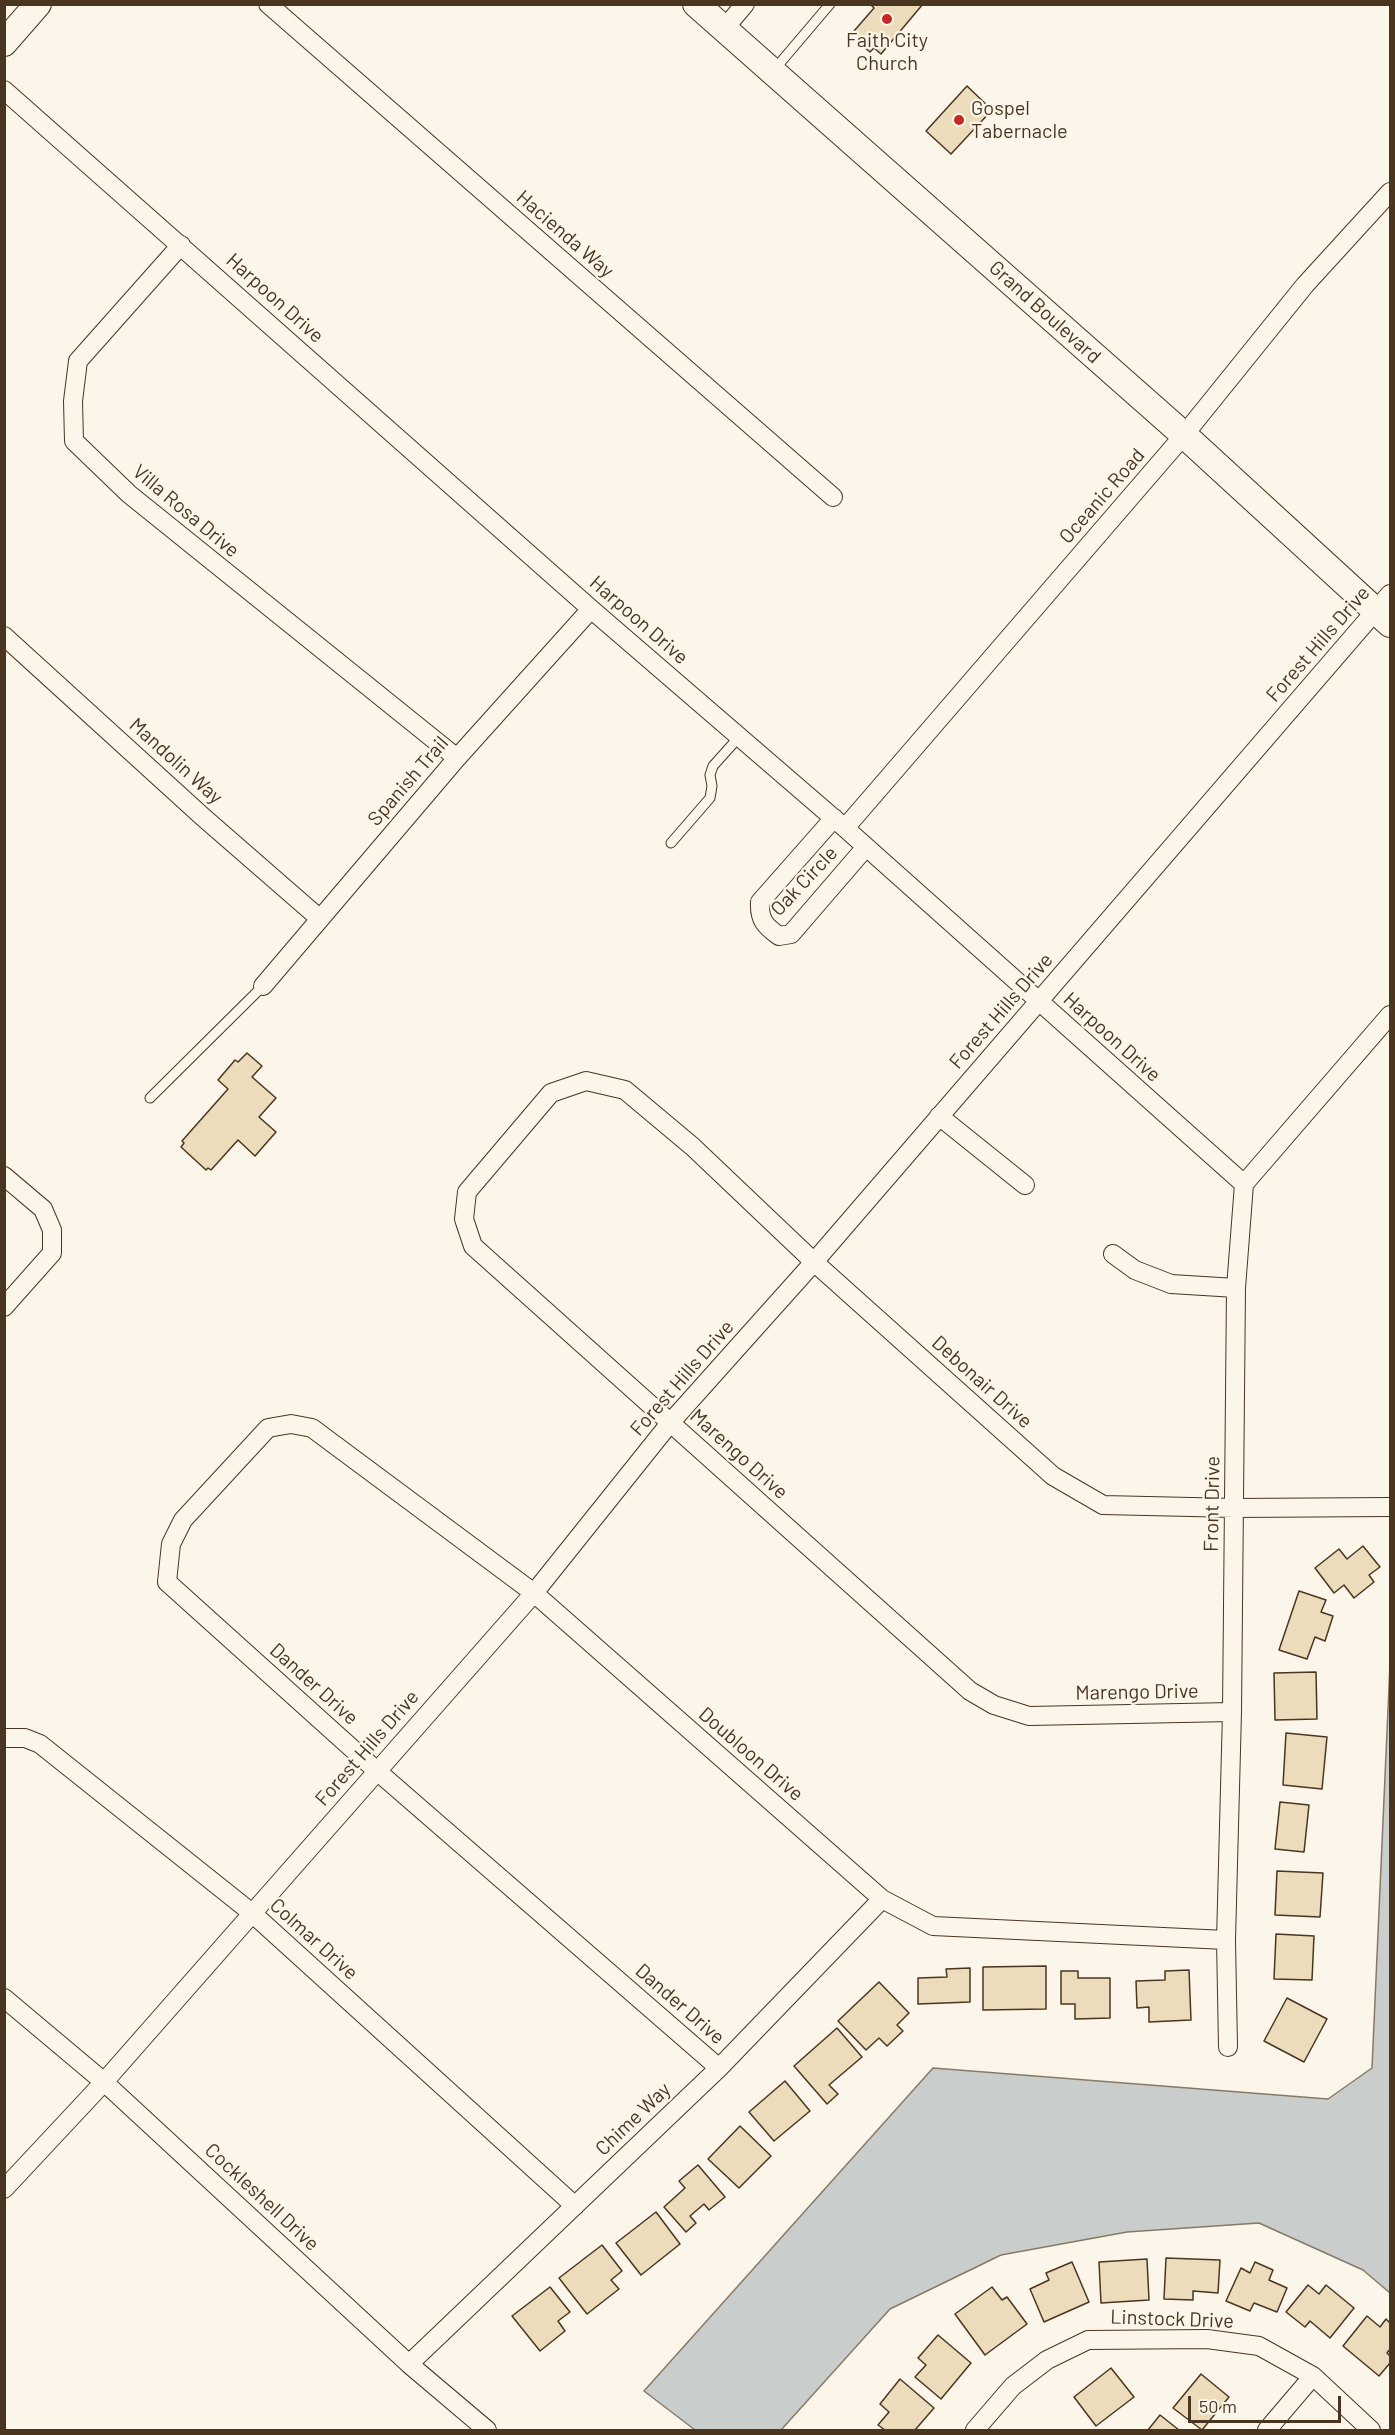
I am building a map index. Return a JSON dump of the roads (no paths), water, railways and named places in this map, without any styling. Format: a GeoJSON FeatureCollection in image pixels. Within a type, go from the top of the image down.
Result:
{"type":"FeatureCollection","features":[{"type":"Feature","properties":{"kind":"street","name":"Hacienda Way"},"geometry":{"type":"LineString","coordinates":[[268,4],[834,496]]}},
{"type":"Feature","properties":{"kind":"street","name":"Grand Boulevard"},"geometry":{"type":"LineString","coordinates":[[696,4],[1184,435],[1386,610]]}},
{"type":"Feature","properties":{"kind":"street"},"geometry":{"type":"LineString","coordinates":[[724,29],[745,4]]}},
{"type":"Feature","properties":{"kind":"street"},"geometry":{"type":"LineString","coordinates":[[4,43],[36,5]]}},
{"type":"Feature","properties":{"kind":"street","name":"Harpoon Drive"},"geometry":{"type":"LineString","coordinates":[[4,90],[181,244],[591,609],[839,823],[1244,1184]]}},
{"type":"Feature","properties":{"kind":"street","name":"Oceanic Road"},"geometry":{"type":"LineString","coordinates":[[839,823],[1184,435],[1305,285],[1390,192]]}},
{"type":"Feature","properties":{"kind":"street","name":"Villa Rosa Drive"},"geometry":{"type":"LineString","coordinates":[[181,244],[78,361],[73,401],[74,441],[129,494],[457,758]]}},
{"type":"Feature","properties":{"kind":"street","name":"Spanish Trail"},"geometry":{"type":"LineString","coordinates":[[262,986],[457,758],[591,609]]}},
{"type":"Feature","properties":{"kind":"street","name":"Forest Hills Drive"},"geometry":{"type":"LineString","coordinates":[[4,2189],[104,2082],[534,1593],[670,1423],[1386,610]]}},
{"type":"Feature","properties":{"kind":"street","name":"Mandolin Way"},"geometry":{"type":"LineString","coordinates":[[4,636],[203,817],[319,918]]}},
{"type":"Feature","properties":{"kind":"street","name":"Oak Circle"},"geometry":{"type":"LineString","coordinates":[[839,823],[760,902],[759,916],[766,926],[779,936],[791,934],[866,847]]}},
{"type":"Feature","properties":{"kind":"street"},"geometry":{"type":"LineString","coordinates":[[1244,1184],[1390,1016]]}},
{"type":"Feature","properties":{"kind":"street","name":"Marengo Drive"},"geometry":{"type":"LineString","coordinates":[[625,1090],[586,1081],[551,1093],[467,1192],[464,1219],[473,1246],[970,1691],[994,1705],[1029,1716],[1232,1712]]}},
{"type":"Feature","properties":{"kind":"street","name":"Debonair Drive"},"geometry":{"type":"LineString","coordinates":[[625,1090],[693,1146],[814,1262],[1053,1476],[1103,1505],[1235,1508],[1390,1507]]}},
{"type":"Feature","properties":{"kind":"street"},"geometry":{"type":"LineString","coordinates":[[939,1116],[1025,1185]]}},
{"type":"Feature","properties":{"kind":"street"},"geometry":{"type":"LineString","coordinates":[[4,1176],[43,1209],[52,1230],[52,1253],[4,1307]]}},
{"type":"Feature","properties":{"kind":"street","name":"Front Drive"},"geometry":{"type":"LineString","coordinates":[[1228,2047],[1226,1940],[1232,1712],[1236,1288],[1244,1184]]}},
{"type":"Feature","properties":{"kind":"street"},"geometry":{"type":"LineString","coordinates":[[1113,1254],[1135,1270],[1171,1284],[1236,1288]]}},
{"type":"Feature","properties":{"kind":"street","name":"Dander Drive"},"geometry":{"type":"LineString","coordinates":[[312,1428],[291,1424],[268,1428],[183,1520],[171,1544],[167,1582],[377,1771],[719,2068]]}},
{"type":"Feature","properties":{"kind":"street","name":"Doubloon Drive"},"geometry":{"type":"LineString","coordinates":[[312,1428],[534,1593],[882,1899],[933,1926],[1226,1940]]}},
{"type":"Feature","properties":{"kind":"street","name":"Colmar Drive"},"geometry":{"type":"LineString","coordinates":[[4,1738],[25,1738],[40,1744],[252,1913],[575,2206]]}},
{"type":"Feature","properties":{"kind":"street","name":"Chime Way"},"geometry":{"type":"LineString","coordinates":[[409,2364],[719,2068],[882,1899]]}},
{"type":"Feature","properties":{"kind":"street","name":"Cockleshell Drive"},"geometry":{"type":"LineString","coordinates":[[4,1998],[104,2082],[409,2364],[487,2430]]}},
{"type":"Feature","properties":{"kind":"street","name":"Linstock Drive"},"geometry":{"type":"LineString","coordinates":[[975,2430],[1013,2386],[1047,2360],[1088,2340],[1207,2339],[1259,2346],[1313,2376],[1371,2430]]}},
{"type":"Feature","properties":{"kind":"street"},"geometry":{"type":"LineString","coordinates":[[1267,2430],[1313,2376]]}},
{"type":"Feature","properties":{"kind":"lane"},"geometry":{"type":"LineString","coordinates":[[773,72],[830,4]]}},
{"type":"Feature","properties":{"kind":"lane"},"geometry":{"type":"LineString","coordinates":[[670,843],[710,798],[712,786],[710,775],[713,766],[739,737]]}},
{"type":"Feature","properties":{"kind":"lane"},"geometry":{"type":"LineString","coordinates":[[150,1098],[262,986]]}},
{"type":"Feature","properties":{"kind":"place","name":"Faith City Church"},"geometry":{"type":"Point","coordinates":[887,19]}},
{"type":"Feature","properties":{"kind":"place","name":"Gospel Tabernacle"},"geometry":{"type":"Point","coordinates":[959,120]}}]}
